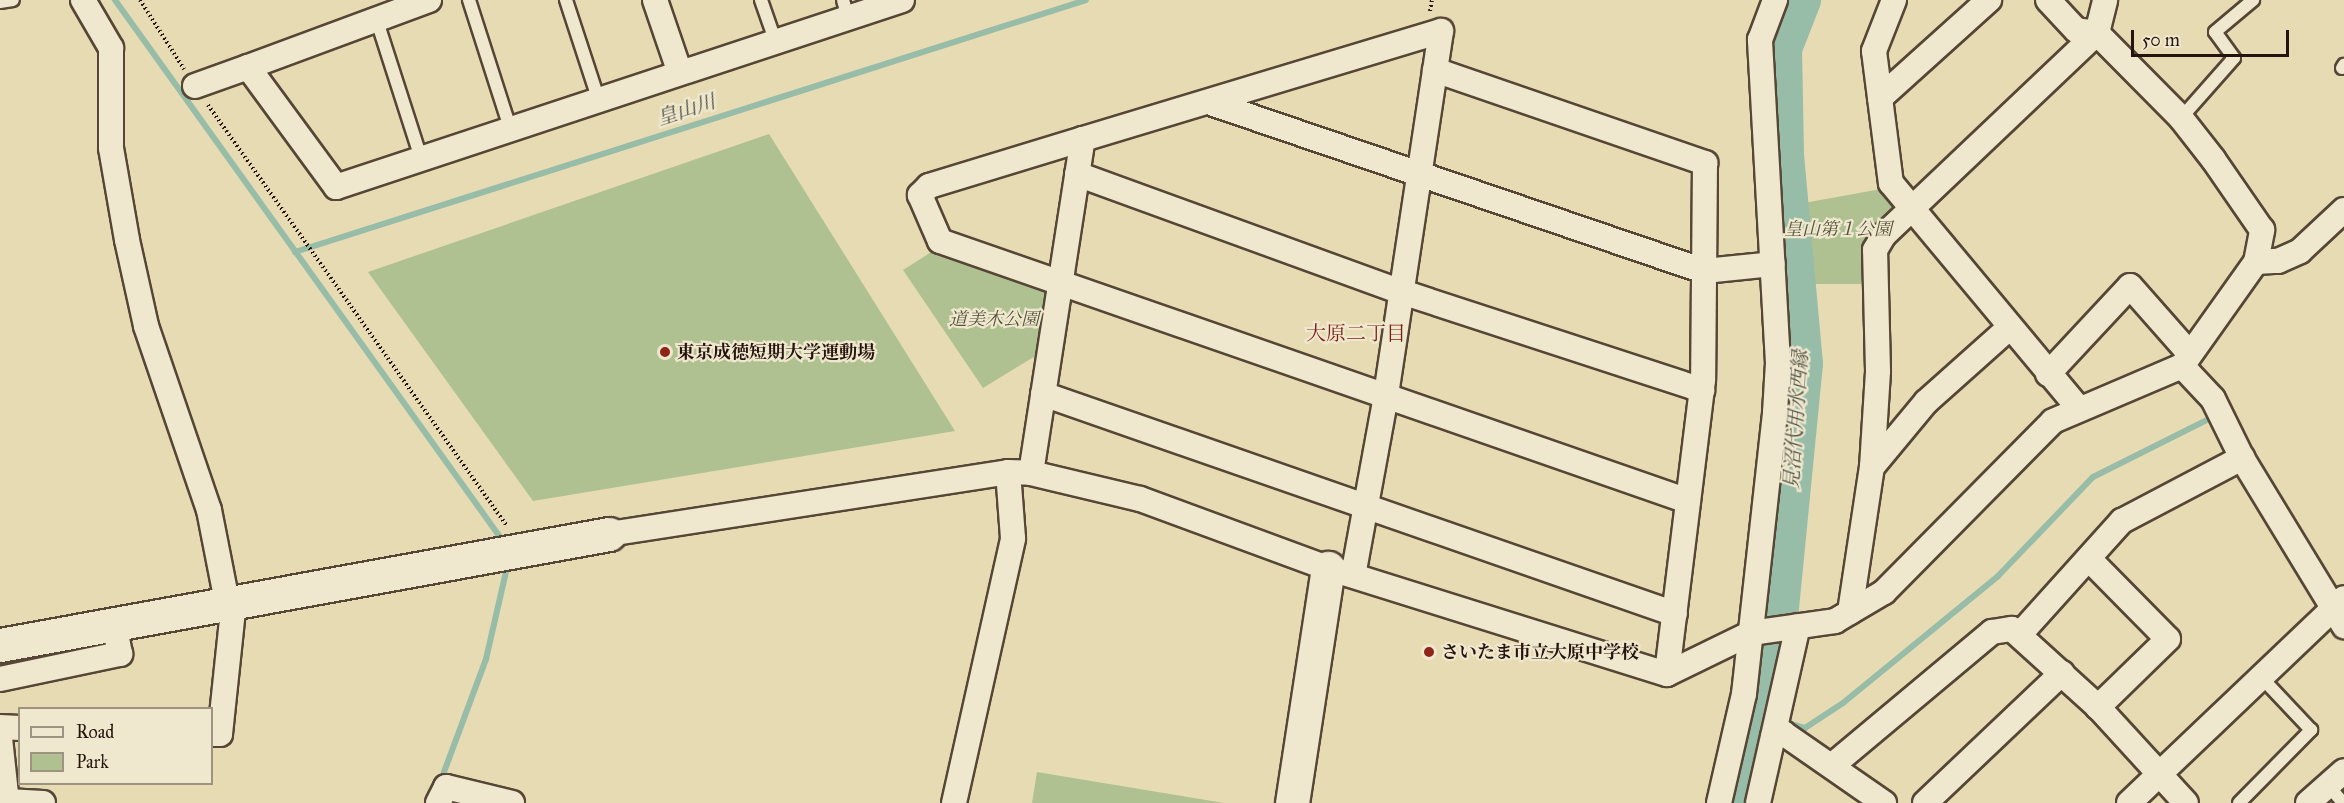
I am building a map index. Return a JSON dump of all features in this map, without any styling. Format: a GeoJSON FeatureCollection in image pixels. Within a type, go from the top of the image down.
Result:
{"type":"FeatureCollection","features":[{"type":"Feature","properties":{"kind":"street"},"geometry":{"type":"LineString","coordinates":[[83,0],[111,48],[111,148],[127,240],[147,326],[209,510],[231,601],[220,734],[213,734]]}},
{"type":"Feature","properties":{"kind":"street"},"geometry":{"type":"LineString","coordinates":[[195,86],[429,0]]}},
{"type":"Feature","properties":{"kind":"street"},"geometry":{"type":"LineString","coordinates":[[655,0],[679,70]]}},
{"type":"Feature","properties":{"kind":"street"},"geometry":{"type":"LineString","coordinates":[[248,67],[336,187],[679,70],[775,40],[846,8],[902,0]]}},
{"type":"Feature","properties":{"kind":"street"},"geometry":{"type":"LineString","coordinates":[[1719,803],[1744,694],[1776,403],[1773,264],[1760,40],[1775,0]]}},
{"type":"Feature","properties":{"kind":"street"},"geometry":{"type":"LineString","coordinates":[[1894,0],[1874,51],[1891,183],[1909,210],[2008,329],[2079,409]]}},
{"type":"Feature","properties":{"kind":"street"},"geometry":{"type":"LineString","coordinates":[[1880,98],[1989,0]]}},
{"type":"Feature","properties":{"kind":"street"},"geometry":{"type":"LineString","coordinates":[[0,645],[114,622],[609,534],[1020,473],[1140,499],[1340,572],[1667,674],[1751,633],[1835,621],[1884,592],[2053,421],[2185,360],[2256,262],[2262,230],[2181,118],[2097,33],[2076,30],[2048,0]]}},
{"type":"Feature","properties":{"kind":"street"},"geometry":{"type":"LineString","coordinates":[[1850,612],[1872,467],[1878,370],[1871,264],[1878,242],[2097,33],[2105,0]]}},
{"type":"Feature","properties":{"kind":"street"},"geometry":{"type":"LineString","coordinates":[[1292,803],[1340,572],[1365,508],[1386,396],[1441,31],[1211,103],[929,186],[920,195],[940,241],[1060,283],[1386,396],[1689,501]]}},
{"type":"Feature","properties":{"kind":"street"},"geometry":{"type":"LineString","coordinates":[[1435,70],[1705,163],[1702,390],[1667,674]]}},
{"type":"Feature","properties":{"kind":"street"},"geometry":{"type":"LineString","coordinates":[[1211,103],[1419,177],[1704,271],[1773,264]]}},
{"type":"Feature","properties":{"kind":"street"},"geometry":{"type":"LineString","coordinates":[[954,803],[1013,538],[1020,473],[1043,394],[1083,139]]}},
{"type":"Feature","properties":{"kind":"street"},"geometry":{"type":"LineString","coordinates":[[1077,174],[1402,292],[1702,390]]}},
{"type":"Feature","properties":{"kind":"street"},"geometry":{"type":"LineString","coordinates":[[2256,262],[2278,261],[2300,251],[2344,210]]}},
{"type":"Feature","properties":{"kind":"street"},"geometry":{"type":"LineString","coordinates":[[2048,374],[2130,285],[2213,399],[2242,458],[2340,611],[2261,677],[2129,803]]}},
{"type":"Feature","properties":{"kind":"street"},"geometry":{"type":"LineString","coordinates":[[1872,467],[1926,402],[2008,329]]}},
{"type":"Feature","properties":{"kind":"street"},"geometry":{"type":"LineString","coordinates":[[1043,394],[1365,508],[1675,614]]}},
{"type":"Feature","properties":{"kind":"street"},"geometry":{"type":"LineString","coordinates":[[2021,633],[2122,521],[2242,458]]}},
{"type":"Feature","properties":{"kind":"street"},"geometry":{"type":"LineString","coordinates":[[2089,559],[2168,639],[2098,707]]}},
{"type":"Feature","properties":{"kind":"street"},"geometry":{"type":"LineString","coordinates":[[0,679],[120,654],[114,622]]}},
{"type":"Feature","properties":{"kind":"street"},"geometry":{"type":"LineString","coordinates":[[1758,803],[1798,626]]}},
{"type":"Feature","properties":{"kind":"street"},"geometry":{"type":"LineString","coordinates":[[1834,764],[1992,632],[2021,633],[2098,707],[2186,803]]}},
{"type":"Feature","properties":{"kind":"street"},"geometry":{"type":"LineString","coordinates":[[1925,803],[2062,673]]}},
{"type":"Feature","properties":{"kind":"street"},"geometry":{"type":"LineString","coordinates":[[0,727],[18,728]]}},
{"type":"Feature","properties":{"kind":"street"},"geometry":{"type":"LineString","coordinates":[[1773,737],[1783,733],[1834,764],[1884,803]]}},
{"type":"Feature","properties":{"kind":"street"},"geometry":{"type":"LineString","coordinates":[[0,738],[7,802],[43,803]]}},
{"type":"Feature","properties":{"kind":"street"},"geometry":{"type":"LineString","coordinates":[[438,803],[446,787],[512,803]]}},
{"type":"Feature","properties":{"kind":"street"},"geometry":{"type":"LineString","coordinates":[[2308,803],[2338,787]]}},
{"type":"Feature","properties":{"kind":"lane"},"geometry":{"type":"LineString","coordinates":[[0,2],[13,0]]}},
{"type":"Feature","properties":{"kind":"lane"},"geometry":{"type":"LineString","coordinates":[[469,0],[510,128]]}},
{"type":"Feature","properties":{"kind":"lane"},"geometry":{"type":"LineString","coordinates":[[566,0],[598,98]]}},
{"type":"Feature","properties":{"kind":"lane"},"geometry":{"type":"LineString","coordinates":[[761,0],[775,40]]}},
{"type":"Feature","properties":{"kind":"lane"},"geometry":{"type":"LineString","coordinates":[[2181,118],[2234,58],[2215,32],[2253,0]]}},
{"type":"Feature","properties":{"kind":"lane"},"geometry":{"type":"LineString","coordinates":[[376,21],[421,158]]}},
{"type":"Feature","properties":{"kind":"lane"},"geometry":{"type":"LineString","coordinates":[[2239,803],[2311,730],[2261,677]]}},
{"type":"Feature","properties":{"kind":"path"},"geometry":{"type":"LineString","coordinates":[[140,0],[195,86],[307,242],[310,253],[524,549]]}},
{"type":"Feature","properties":{"kind":"green space","name":"東京成徳短期大学運動場"},"geometry":{"type":"Polygon","coordinates":[[[769,134],[955,431],[533,501],[368,272],[769,134]]]}},
{"type":"Feature","properties":{"kind":"green space","name":"皇山第１公園"},"geometry":{"type":"Polygon","coordinates":[[[1881,189],[1892,203],[1891,212],[1866,238],[1861,284],[1815,284],[1804,203],[1881,189]]]}},
{"type":"Feature","properties":{"kind":"green space","name":"道美木公園"},"geometry":{"type":"Polygon","coordinates":[[[936,249],[1047,287],[1037,355],[983,388],[903,270],[936,249]]]}},
{"type":"Feature","properties":{"kind":"green space"},"geometry":{"type":"Polygon","coordinates":[[[1037,772],[1224,803],[1032,803],[1037,772]]]}},
{"type":"Feature","properties":{"kind":"waterway"},"geometry":{"type":"LineString","coordinates":[[115,0],[505,544]]}},
{"type":"Feature","properties":{"kind":"waterway","name":"皇山川"},"geometry":{"type":"LineString","coordinates":[[295,252],[1086,0]]}},
{"type":"Feature","properties":{"kind":"waterway","name":"見沼代用水西縁"},"geometry":{"type":"LineString","coordinates":[[1739,803],[1775,659],[1804,364],[1785,154],[1783,49],[1802,0]]}},
{"type":"Feature","properties":{"kind":"waterway"},"geometry":{"type":"LineString","coordinates":[[1785,722],[1805,728],[1843,703],[1998,576],[2093,477],[2211,418]]}},
{"type":"Feature","properties":{"kind":"waterway"},"geometry":{"type":"LineString","coordinates":[[446,782],[444,772],[486,659],[508,563]]}},
{"type":"Feature","properties":{"kind":"place","name":"東京成徳短期大学運動場"},"geometry":{"type":"Point","coordinates":[665,352]}},
{"type":"Feature","properties":{"kind":"place","name":"さいたま市立大原中学校"},"geometry":{"type":"Point","coordinates":[1429,652]}},
{"type":"Feature","properties":{"kind":"district","name":"大原二丁目"},"geometry":{"type":"Point","coordinates":[1356,333]}}]}
